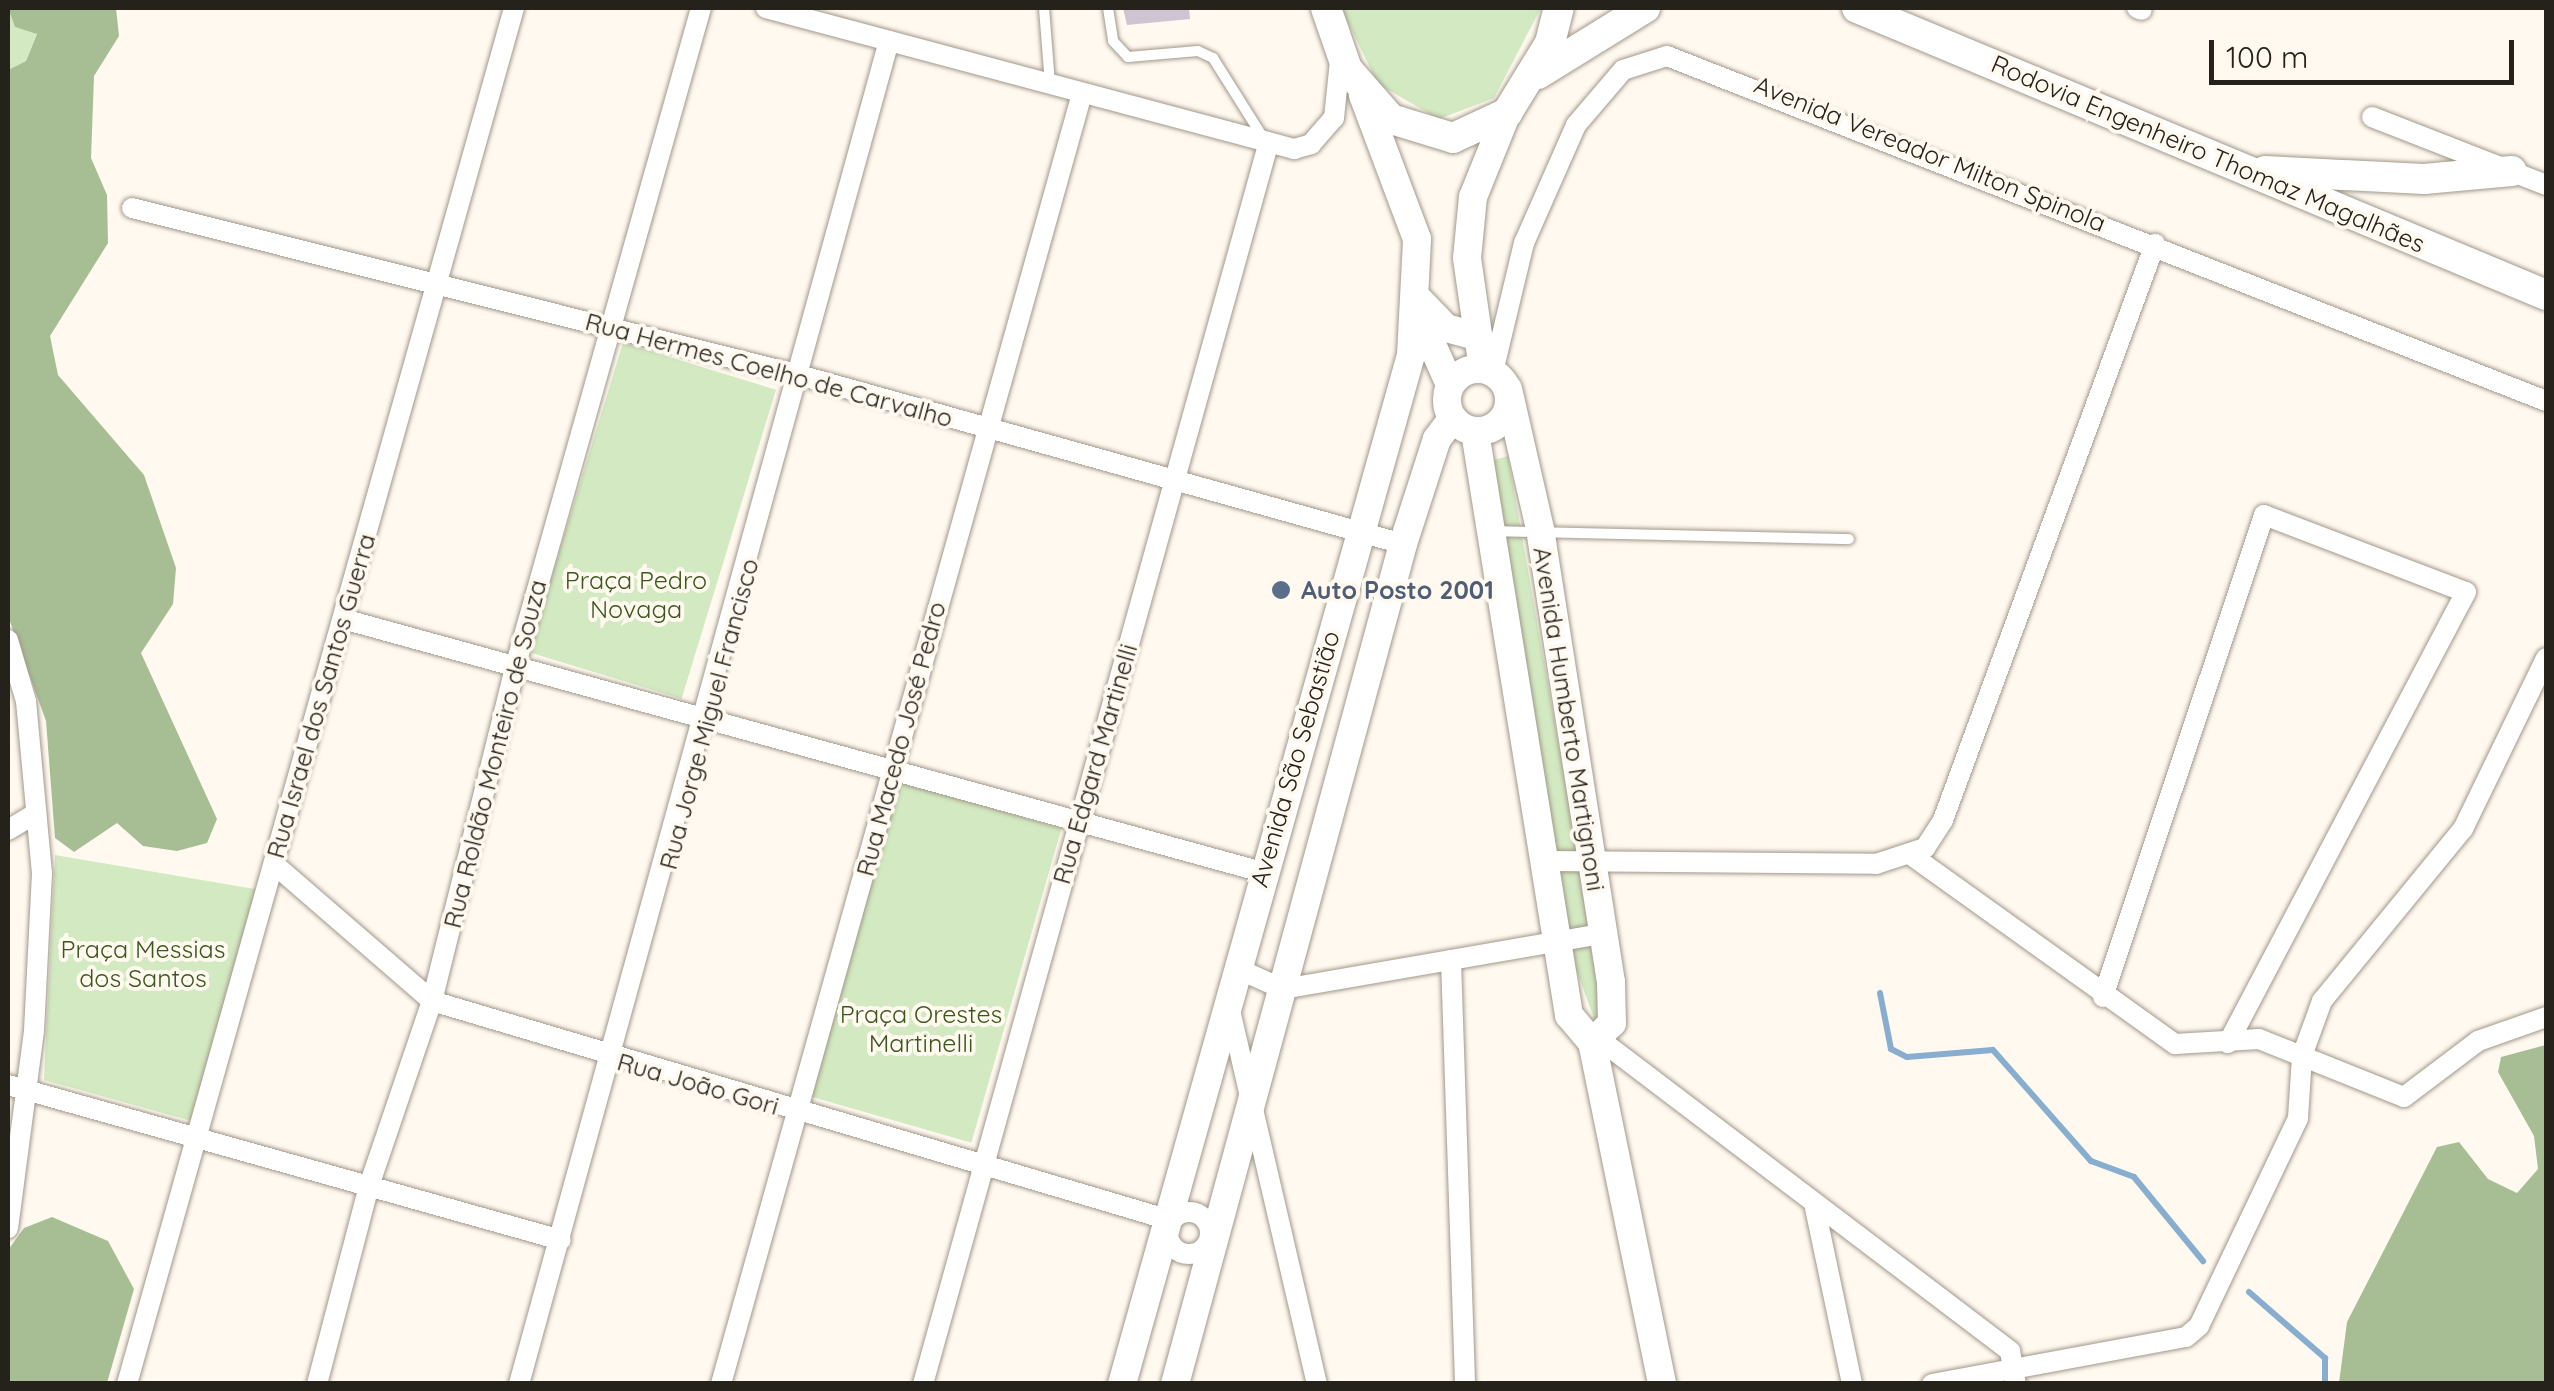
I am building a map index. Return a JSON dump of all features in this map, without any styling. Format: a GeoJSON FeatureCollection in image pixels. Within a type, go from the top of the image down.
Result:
{"type":"FeatureCollection","features":[{"type":"Feature","properties":{"kind":"main road"},"geometry":{"type":"LineString","coordinates":[[1326,8],[1340,52],[1356,80],[1391,119],[1433,137],[1478,130],[1507,114],[1531,79],[1559,8]]}},
{"type":"Feature","properties":{"kind":"main road"},"geometry":{"type":"LineString","coordinates":[[1531,79],[1645,8]]}},
{"type":"Feature","properties":{"kind":"main road","name":"Rodovia Engenheiro Thomaz Magalhães"},"geometry":{"type":"LineString","coordinates":[[1838,8],[1863,10],[2546,296]]}},
{"type":"Feature","properties":{"kind":"main road","name":"Avenida São Sebastião"},"geometry":{"type":"LineString","coordinates":[[1122,1384],[1262,872],[1362,534],[1418,306],[1408,197],[1356,80]]}},
{"type":"Feature","properties":{"kind":"main road","name":"Avenida Humberto Martignoni"},"geometry":{"type":"LineString","coordinates":[[1507,114],[1473,197],[1476,336],[1495,377],[1540,529],[1613,1008],[1596,1040]]}},
{"type":"Feature","properties":{"kind":"main road"},"geometry":{"type":"LineString","coordinates":[[2247,171],[2424,179],[2512,171]]}},
{"type":"Feature","properties":{"kind":"main road"},"geometry":{"type":"LineString","coordinates":[[1418,306],[1446,328],[1476,336]]}},
{"type":"Feature","properties":{"kind":"main road"},"geometry":{"type":"LineString","coordinates":[[1418,306],[1450,385],[1495,377],[1504,418],[1464,425]]}},
{"type":"Feature","properties":{"kind":"main road","name":"Avenida Humberto Martignoni"},"geometry":{"type":"LineString","coordinates":[[1450,385],[1492,531],[1548,862],[1569,1015],[1596,1040],[1662,1384]]}},
{"type":"Feature","properties":{"kind":"main road","name":"Avenida São Sebastião"},"geometry":{"type":"LineString","coordinates":[[1175,1384],[1403,544],[1464,425]]}},
{"type":"Feature","properties":{"kind":"main road"},"geometry":{"type":"LineString","coordinates":[[1334,623],[1379,635]]}},
{"type":"Feature","properties":{"kind":"street","name":"Rua Israel dos Santos Guerra"},"geometry":{"type":"LineString","coordinates":[[126,1384],[514,8]]}},
{"type":"Feature","properties":{"kind":"street","name":"Rua Roldão Monteiro de Souza"},"geometry":{"type":"LineString","coordinates":[[318,1384],[370,1186],[432,1002],[514,671],[700,8]]}},
{"type":"Feature","properties":{"kind":"street"},"geometry":{"type":"LineString","coordinates":[[766,8],[1268,144],[1304,148],[1327,130],[1338,108],[1340,52]]}},
{"type":"Feature","properties":{"kind":"street","name":"Rua Jorge Miguel Francisco"},"geometry":{"type":"LineString","coordinates":[[520,1384],[709,720],[889,41]]}},
{"type":"Feature","properties":{"kind":"street","name":"Avenida Vereador Milton Spinola"},"geometry":{"type":"LineString","coordinates":[[1495,377],[1550,174],[1601,90],[1644,59],[1692,58],[2546,401]]}},
{"type":"Feature","properties":{"kind":"street","name":"Rua Macedo José Pedro"},"geometry":{"type":"LineString","coordinates":[[721,1384],[1082,94]]}},
{"type":"Feature","properties":{"kind":"street"},"geometry":{"type":"LineString","coordinates":[[2372,116],[2546,185]]}},
{"type":"Feature","properties":{"kind":"street","name":"Rua Edgard Martinelli"},"geometry":{"type":"LineString","coordinates":[[923,1384],[1268,144]]}},
{"type":"Feature","properties":{"kind":"street","name":"Rua Hermes Coelho de Carvalho"},"geometry":{"type":"LineString","coordinates":[[132,208],[799,375],[1403,544]]}},
{"type":"Feature","properties":{"kind":"street"},"geometry":{"type":"LineString","coordinates":[[1548,862],[1590,857],[1876,864],[1911,855],[1943,820],[2155,244]]}},
{"type":"Feature","properties":{"kind":"street"},"geometry":{"type":"LineString","coordinates":[[2104,997],[2264,515],[2466,592],[2228,1042]]}},
{"type":"Feature","properties":{"kind":"street"},"geometry":{"type":"LineString","coordinates":[[343,619],[514,671],[892,770],[1078,827],[1262,872]]}},
{"type":"Feature","properties":{"kind":"street"},"geometry":{"type":"LineString","coordinates":[[8,640],[26,701],[33,814],[42,873],[17,1087],[8,1228]]}},
{"type":"Feature","properties":{"kind":"street"},"geometry":{"type":"LineString","coordinates":[[1932,1384],[2014,1376],[2186,1337],[2199,1326],[2298,1118],[2302,1056],[2322,1002],[2463,829],[2546,658]]}},
{"type":"Feature","properties":{"kind":"street"},"geometry":{"type":"LineString","coordinates":[[8,830],[33,814]]}},
{"type":"Feature","properties":{"kind":"street"},"geometry":{"type":"LineString","coordinates":[[1911,855],[2104,997],[2175,1044],[2259,1039],[2404,1097],[2478,1041],[2546,1017]]}},
{"type":"Feature","properties":{"kind":"street","name":"Rua João Gori"},"geometry":{"type":"LineString","coordinates":[[274,864],[432,1002],[611,1059],[1166,1219],[1196,1216],[1214,1241]]}},
{"type":"Feature","properties":{"kind":"street"},"geometry":{"type":"LineString","coordinates":[[1236,968],[1283,989],[1603,934]]}},
{"type":"Feature","properties":{"kind":"street"},"geometry":{"type":"LineString","coordinates":[[1451,960],[1465,1384]]}},
{"type":"Feature","properties":{"kind":"street"},"geometry":{"type":"LineString","coordinates":[[1228,999],[1318,1384]]}},
{"type":"Feature","properties":{"kind":"street"},"geometry":{"type":"LineString","coordinates":[[1596,1040],[2010,1351],[2014,1376]]}},
{"type":"Feature","properties":{"kind":"street"},"geometry":{"type":"LineString","coordinates":[[17,1087],[561,1240]]}},
{"type":"Feature","properties":{"kind":"street"},"geometry":{"type":"LineString","coordinates":[[1816,1208],[1852,1384]]}},
{"type":"Feature","properties":{"kind":"street"},"geometry":{"type":"LineString","coordinates":[[1166,1219],[1182,1252],[1214,1241]]}},
{"type":"Feature","properties":{"kind":"lane"},"geometry":{"type":"LineString","coordinates":[[1044,8],[1050,86]]}},
{"type":"Feature","properties":{"kind":"lane"},"geometry":{"type":"LineString","coordinates":[[1108,8],[1112,41],[1128,57],[1198,51],[1214,58],[1268,144]]}},
{"type":"Feature","properties":{"kind":"lane"},"geometry":{"type":"LineString","coordinates":[[1492,531],[1540,529],[1849,539]]}},
{"type":"Feature","properties":{"kind":"green space"},"geometry":{"type":"Polygon","coordinates":[[[8,8],[15,27],[37,33],[26,61],[8,70],[8,8]]]}},
{"type":"Feature","properties":{"kind":"green space"},"geometry":{"type":"Polygon","coordinates":[[[8,8],[116,8],[119,36],[94,76],[91,158],[107,195],[108,243],[50,336],[58,375],[144,475],[176,568],[173,604],[141,653],[217,819],[207,843],[177,851],[143,846],[117,823],[74,852],[55,838],[46,721],[8,616],[8,70],[26,61],[37,34],[15,27],[8,8]]]}},
{"type":"Feature","properties":{"kind":"green space"},"geometry":{"type":"Polygon","coordinates":[[[1341,8],[1541,8],[1494,98],[1439,119],[1378,84],[1341,8]]]}},
{"type":"Feature","properties":{"kind":"green space","name":"Praça Pedro Novaga"},"geometry":{"type":"Polygon","coordinates":[[[623,343],[776,390],[682,699],[529,652],[623,343]]]}},
{"type":"Feature","properties":{"kind":"green space"},"geometry":{"type":"Polygon","coordinates":[[[1508,456],[1605,1010],[1595,1021],[1575,966],[1490,461],[1508,456]]]}},
{"type":"Feature","properties":{"kind":"green space","name":"Praça Orestes Martinelli"},"geometry":{"type":"Polygon","coordinates":[[[900,782],[1061,828],[971,1143],[810,1096],[900,782]]]}},
{"type":"Feature","properties":{"kind":"green space","name":"Praça Messias dos Santos"},"geometry":{"type":"Polygon","coordinates":[[[55,855],[260,890],[195,1122],[44,1080],[55,855]]]}},
{"type":"Feature","properties":{"kind":"green space"},"geometry":{"type":"Polygon","coordinates":[[[2546,1045],[2546,1383],[2339,1383],[2347,1322],[2437,1147],[2459,1142],[2488,1179],[2517,1193],[2538,1169],[2534,1136],[2498,1072],[2501,1057],[2546,1045]]]}},
{"type":"Feature","properties":{"kind":"green space"},"geometry":{"type":"Polygon","coordinates":[[[52,1217],[108,1241],[134,1289],[107,1383],[8,1383],[8,1250],[24,1228],[52,1217]]]}},
{"type":"Feature","properties":{"kind":"building"},"geometry":{"type":"Polygon","coordinates":[[[1123,8],[1189,8],[1190,19],[1127,25],[1123,8]]]}},
{"type":"Feature","properties":{"kind":"waterway"},"geometry":{"type":"LineString","coordinates":[[1880,993],[1891,1049],[1907,1057],[1993,1050],[2091,1161],[2134,1177],[2203,1261]]}},
{"type":"Feature","properties":{"kind":"waterway"},"geometry":{"type":"LineString","coordinates":[[2249,1292],[2325,1358],[2325,1384]]}},
{"type":"Feature","properties":{"kind":"place","name":"Auto Posto 2001"},"geometry":{"type":"Point","coordinates":[1281,590]}}]}
